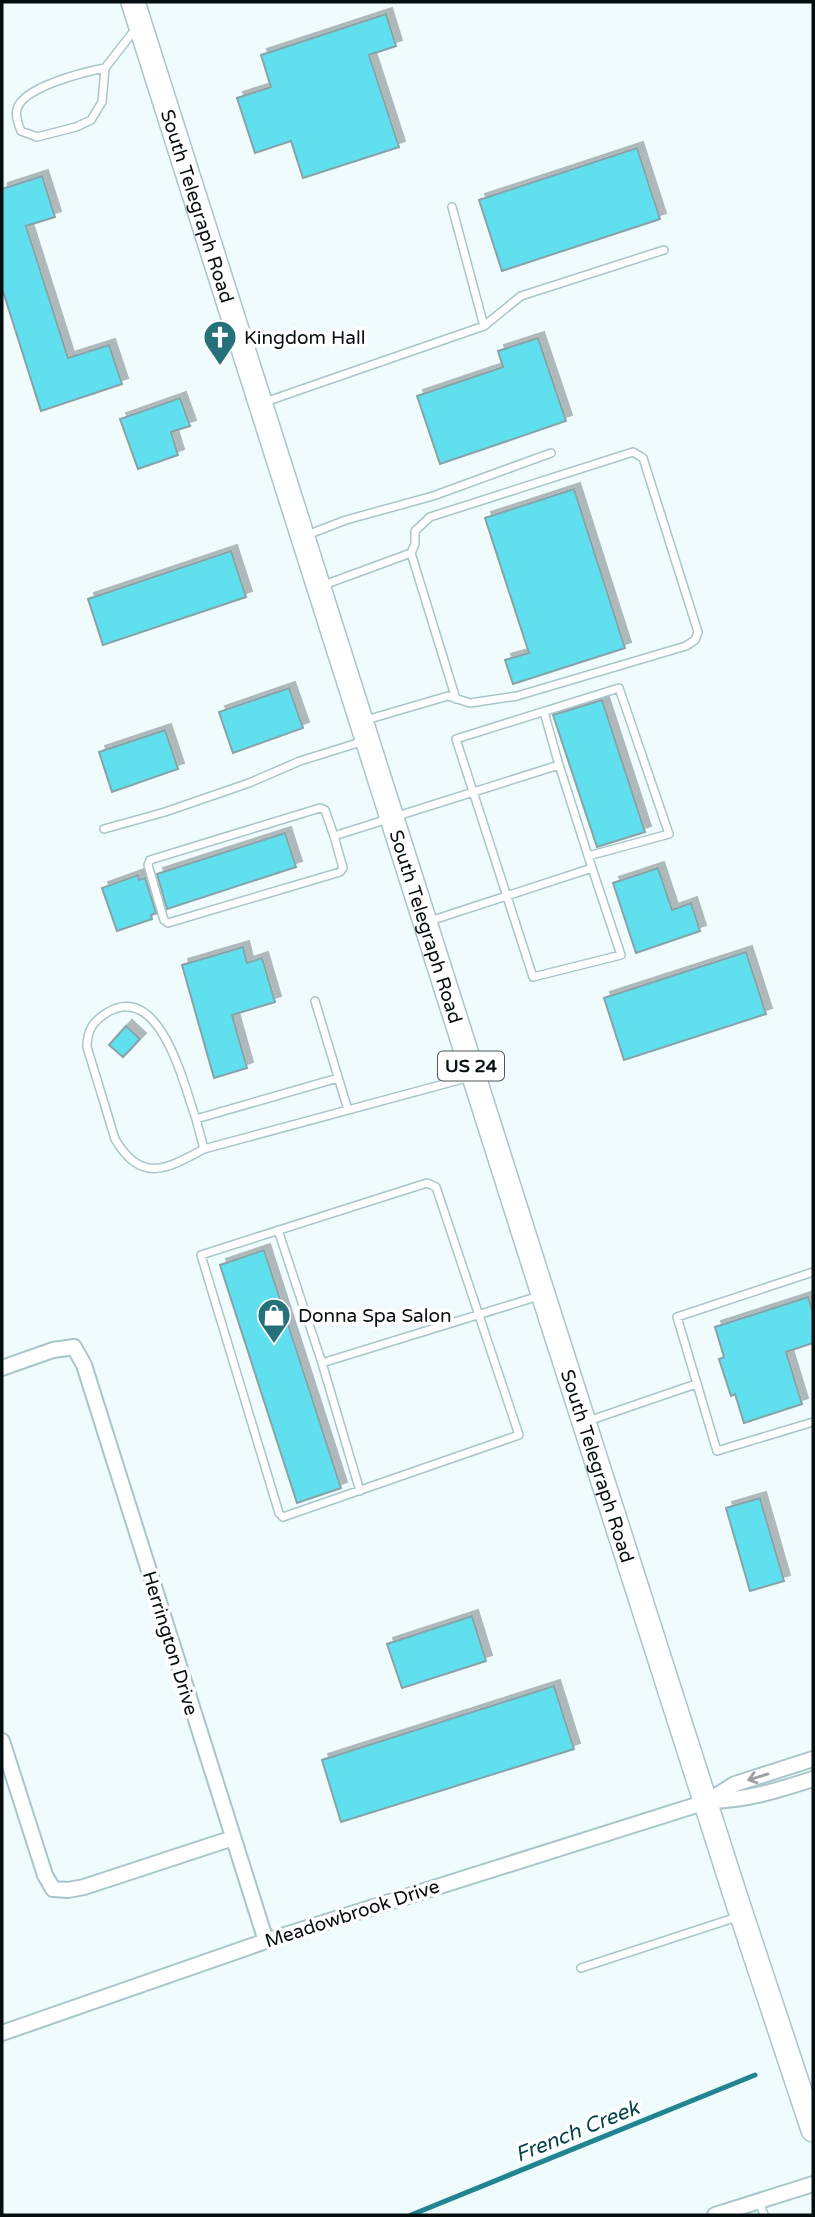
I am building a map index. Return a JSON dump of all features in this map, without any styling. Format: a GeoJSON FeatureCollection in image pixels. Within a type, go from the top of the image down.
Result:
{"type":"FeatureCollection","features":[{"type":"Feature","properties":{"kind":"main road","name":"South Telegraph Road"},"geometry":{"type":"LineString","coordinates":[[132,2],[741,1915],[813,2130]]}},
{"type":"Feature","properties":{"kind":"street","name":"Herrington Drive"},"geometry":{"type":"LineString","coordinates":[[2,1368],[53,1350],[74,1347],[84,1365],[266,1941]]}},
{"type":"Feature","properties":{"kind":"street"},"geometry":{"type":"LineString","coordinates":[[2,1741],[45,1875],[53,1889],[68,1890],[84,1886],[233,1838]]}},
{"type":"Feature","properties":{"kind":"street"},"geometry":{"type":"LineString","coordinates":[[706,1801],[735,1784],[813,1759]]}},
{"type":"Feature","properties":{"kind":"street"},"geometry":{"type":"LineString","coordinates":[[706,1801],[729,1801],[778,1791],[813,1779]]}},
{"type":"Feature","properties":{"kind":"street","name":"Meadowbrook Drive"},"geometry":{"type":"LineString","coordinates":[[2,2033],[266,1941],[706,1801]]}},
{"type":"Feature","properties":{"kind":"street"},"geometry":{"type":"LineString","coordinates":[[715,2215],[762,2208],[813,2185]]}},
{"type":"Feature","properties":{"kind":"lane"},"geometry":{"type":"LineString","coordinates":[[105,68],[84,72],[32,93],[20,102],[15,113],[20,131],[37,137],[76,127],[91,120],[102,102],[105,68],[139,24]]}},
{"type":"Feature","properties":{"kind":"lane"},"geometry":{"type":"LineString","coordinates":[[452,207],[484,326]]}},
{"type":"Feature","properties":{"kind":"lane"},"geometry":{"type":"LineString","coordinates":[[261,404],[484,326],[521,296],[664,250]]}},
{"type":"Feature","properties":{"kind":"lane"},"geometry":{"type":"LineString","coordinates":[[104,829],[165,812],[249,783],[365,730],[402,708],[448,696],[456,699],[470,703],[517,696],[686,646],[695,640],[698,632],[643,458],[633,452],[430,517],[415,531],[415,544],[411,553],[456,699]]}},
{"type":"Feature","properties":{"kind":"lane"},"geometry":{"type":"LineString","coordinates":[[303,536],[346,520],[433,496],[551,453]]}},
{"type":"Feature","properties":{"kind":"lane"},"geometry":{"type":"LineString","coordinates":[[319,587],[411,553]]}},
{"type":"Feature","properties":{"kind":"lane"},"geometry":{"type":"LineString","coordinates":[[544,712],[559,765],[588,856],[621,955],[533,977],[456,738],[620,688],[669,834],[588,856]]}},
{"type":"Feature","properties":{"kind":"lane"},"geometry":{"type":"LineString","coordinates":[[334,836],[559,765]]}},
{"type":"Feature","properties":{"kind":"lane"},"geometry":{"type":"LineString","coordinates":[[320,808],[325,810],[334,836],[343,867],[340,872],[168,923],[164,920],[148,864],[150,860],[320,808]]}},
{"type":"Feature","properties":{"kind":"lane"},"geometry":{"type":"LineString","coordinates":[[426,923],[592,868]]}},
{"type":"Feature","properties":{"kind":"lane"},"geometry":{"type":"LineString","coordinates":[[315,1001],[348,1110]]}},
{"type":"Feature","properties":{"kind":"lane"},"geometry":{"type":"LineString","coordinates":[[204,1149],[166,1037],[154,1018],[141,1010],[121,1007],[96,1021],[88,1032],[87,1047],[116,1139],[123,1152],[137,1163],[155,1170],[172,1166],[204,1149],[474,1076]]}},
{"type":"Feature","properties":{"kind":"lane"},"geometry":{"type":"LineString","coordinates":[[196,1119],[338,1077]]}},
{"type":"Feature","properties":{"kind":"lane"},"geometry":{"type":"LineString","coordinates":[[432,1184],[436,1186],[519,1436],[283,1517],[279,1513],[200,1258],[203,1253],[278,1230],[432,1184]]}},
{"type":"Feature","properties":{"kind":"lane"},"geometry":{"type":"LineString","coordinates":[[278,1230],[322,1363],[360,1491]]}},
{"type":"Feature","properties":{"kind":"lane"},"geometry":{"type":"LineString","coordinates":[[813,1272],[677,1317],[717,1451],[813,1422]]}},
{"type":"Feature","properties":{"kind":"lane"},"geometry":{"type":"LineString","coordinates":[[322,1363],[543,1294]]}},
{"type":"Feature","properties":{"kind":"lane"},"geometry":{"type":"LineString","coordinates":[[584,1423],[696,1384]]}},
{"type":"Feature","properties":{"kind":"lane"},"geometry":{"type":"LineString","coordinates":[[581,1968],[741,1915]]}},
{"type":"Feature","properties":{"kind":"building"},"geometry":{"type":"Polygon","coordinates":[[[386,14],[396,46],[369,55],[399,147],[303,178],[291,141],[255,153],[237,98],[271,87],[261,55],[386,14]]]}},
{"type":"Feature","properties":{"kind":"building"},"geometry":{"type":"Polygon","coordinates":[[[637,148],[660,219],[502,271],[479,200],[637,148]]]}},
{"type":"Feature","properties":{"kind":"building"},"geometry":{"type":"Polygon","coordinates":[[[42,176],[55,217],[26,226],[68,358],[109,345],[122,384],[41,411],[2,288],[2,189],[42,176]]]}},
{"type":"Feature","properties":{"kind":"building"},"geometry":{"type":"Polygon","coordinates":[[[538,338],[566,421],[440,464],[417,396],[503,367],[498,351],[538,338]]]}},
{"type":"Feature","properties":{"kind":"building"},"geometry":{"type":"Polygon","coordinates":[[[180,398],[190,426],[171,432],[178,455],[138,469],[120,419],[180,398]]]}},
{"type":"Feature","properties":{"kind":"building"},"geometry":{"type":"Polygon","coordinates":[[[574,489],[625,648],[513,684],[505,660],[529,653],[485,518],[574,489]]]}},
{"type":"Feature","properties":{"kind":"building"},"geometry":{"type":"Polygon","coordinates":[[[231,551],[246,597],[103,645],[88,599],[231,551]]]}},
{"type":"Feature","properties":{"kind":"building"},"geometry":{"type":"Polygon","coordinates":[[[289,688],[303,728],[233,753],[219,712],[289,688]]]}},
{"type":"Feature","properties":{"kind":"building"},"geometry":{"type":"Polygon","coordinates":[[[602,700],[645,832],[597,847],[553,715],[602,700]]]}},
{"type":"Feature","properties":{"kind":"building"},"geometry":{"type":"Polygon","coordinates":[[[165,730],[178,769],[112,792],[99,752],[165,730]]]}},
{"type":"Feature","properties":{"kind":"building"},"geometry":{"type":"Polygon","coordinates":[[[285,833],[296,867],[167,909],[157,874],[285,833]]]}},
{"type":"Feature","properties":{"kind":"building"},"geometry":{"type":"Polygon","coordinates":[[[658,868],[672,910],[691,903],[700,931],[636,953],[613,883],[658,868]]]}},
{"type":"Feature","properties":{"kind":"building"},"geometry":{"type":"Polygon","coordinates":[[[138,875],[139,880],[145,878],[156,913],[151,915],[152,919],[117,931],[102,888],[138,875]]]}},
{"type":"Feature","properties":{"kind":"building"},"geometry":{"type":"Polygon","coordinates":[[[243,947],[247,963],[262,958],[275,1002],[232,1015],[247,1068],[214,1078],[182,965],[243,947]]]}},
{"type":"Feature","properties":{"kind":"building"},"geometry":{"type":"Polygon","coordinates":[[[746,952],[766,1014],[624,1060],[604,998],[746,952]]]}},
{"type":"Feature","properties":{"kind":"building"},"geometry":{"type":"Polygon","coordinates":[[[126,1026],[140,1039],[123,1057],[109,1045],[126,1026]]]}},
{"type":"Feature","properties":{"kind":"building"},"geometry":{"type":"Polygon","coordinates":[[[264,1250],[341,1488],[297,1503],[220,1265],[264,1250]]]}},
{"type":"Feature","properties":{"kind":"building"},"geometry":{"type":"Polygon","coordinates":[[[808,1297],[813,1313],[813,1343],[786,1352],[802,1404],[744,1423],[735,1394],[731,1396],[719,1359],[724,1357],[715,1327],[808,1297]]]}},
{"type":"Feature","properties":{"kind":"building"},"geometry":{"type":"Polygon","coordinates":[[[760,1498],[784,1581],[750,1591],[726,1508],[760,1498]]]}},
{"type":"Feature","properties":{"kind":"building"},"geometry":{"type":"Polygon","coordinates":[[[472,1616],[486,1661],[402,1688],[387,1644],[472,1616]]]}},
{"type":"Feature","properties":{"kind":"building"},"geometry":{"type":"Polygon","coordinates":[[[554,1686],[574,1749],[341,1822],[322,1760],[554,1686]]]}},
{"type":"Feature","properties":{"kind":"waterway","name":"French Creek"},"geometry":{"type":"LineString","coordinates":[[411,2215],[755,2075]]}},
{"type":"Feature","properties":{"kind":"place","name":"Kingdom Hall"},"geometry":{"type":"Point","coordinates":[220,367]}},
{"type":"Feature","properties":{"kind":"place","name":"Donna Spa Salon"},"geometry":{"type":"Point","coordinates":[274,1345]}}]}
